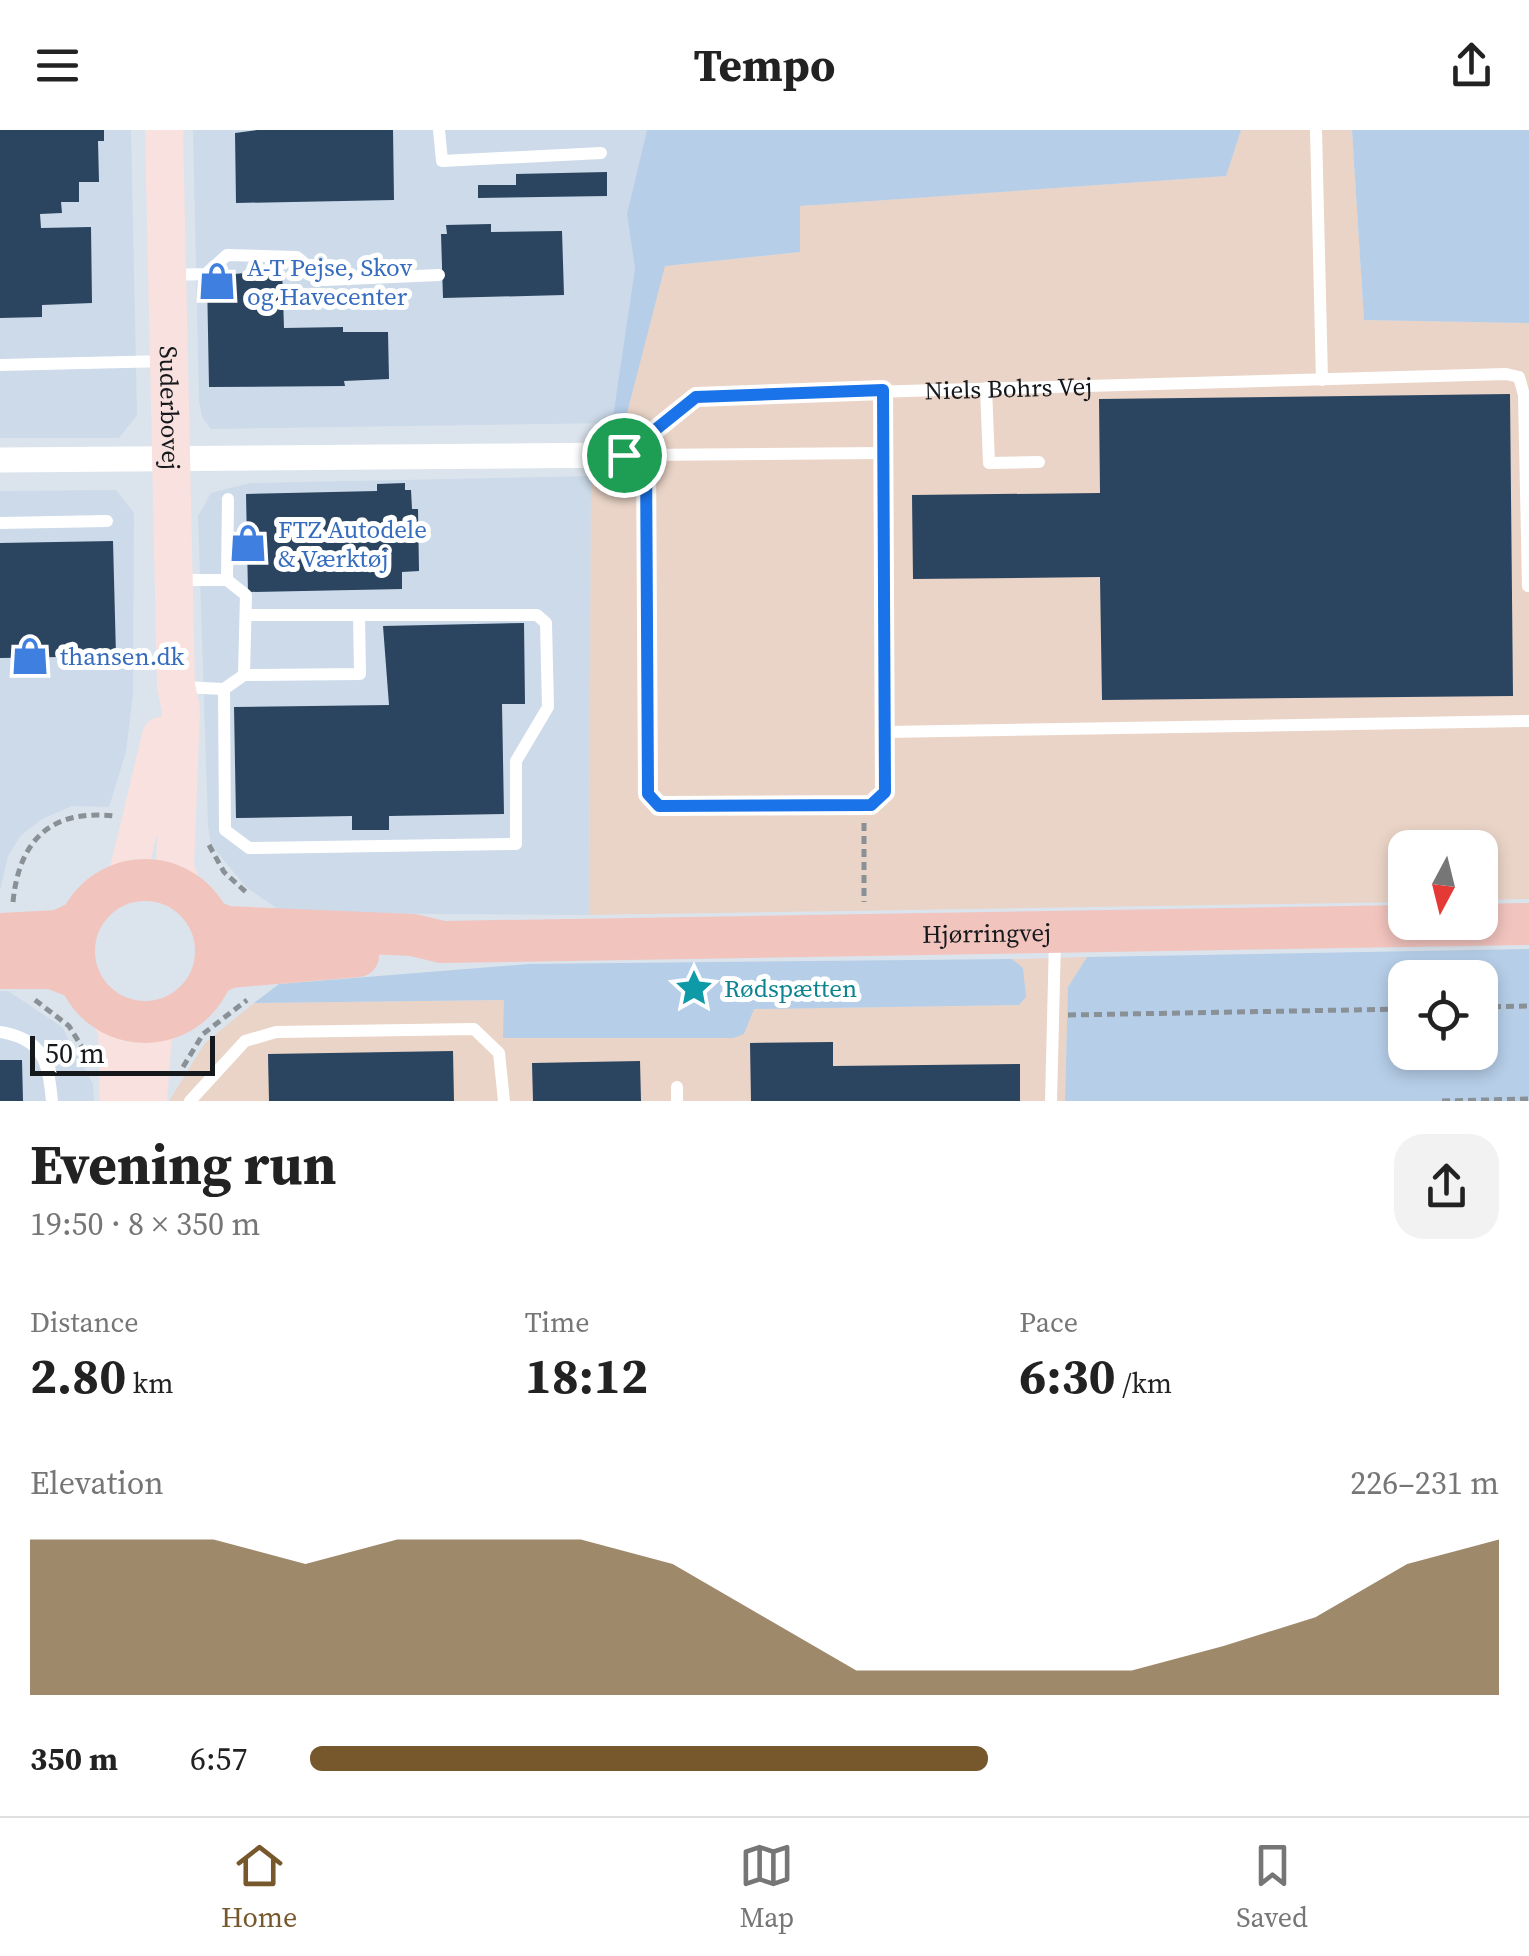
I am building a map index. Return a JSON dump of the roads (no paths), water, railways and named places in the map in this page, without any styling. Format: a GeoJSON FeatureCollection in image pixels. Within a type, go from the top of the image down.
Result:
{"type":"FeatureCollection","features":[{"type":"Feature","properties":{"kind":"main road"},"geometry":{"type":"LineString","coordinates":[[6,951],[80,921],[107,890],[126,882],[165,882],[196,905],[216,957],[212,975],[201,995],[164,1019],[146,1022],[108,1012],[80,979],[74,960],[80,921]]}},
{"type":"Feature","properties":{"kind":"main road","name":"Hjørringvej"},"geometry":{"type":"LineString","coordinates":[[196,905],[226,927],[413,935],[442,942],[1529,924]]}},
{"type":"Feature","properties":{"kind":"main road","name":"Hjørringvej"},"geometry":{"type":"LineString","coordinates":[[212,975],[228,966],[412,951],[442,942]]}},
{"type":"Feature","properties":{"kind":"main road"},"geometry":{"type":"LineString","coordinates":[[6,951],[80,979]]}},
{"type":"Feature","properties":{"kind":"street","name":"Suderbovej"},"geometry":{"type":"LineString","coordinates":[[164,130],[176,686],[181,710],[175,868],[196,905]]}},
{"type":"Feature","properties":{"kind":"street"},"geometry":{"type":"LineString","coordinates":[[0,460],[635,455]]}},
{"type":"Feature","properties":{"kind":"street","name":"Suderbovej"},"geometry":{"type":"LineString","coordinates":[[126,882],[144,818],[164,712],[176,686]]}},
{"type":"Feature","properties":{"kind":"street"},"geometry":{"type":"LineString","coordinates":[[108,1012],[116,1030],[119,1101]]}},
{"type":"Feature","properties":{"kind":"street"},"geometry":{"type":"LineString","coordinates":[[148,1101],[153,1035],[164,1019]]}},
{"type":"Feature","properties":{"kind":"lane"},"geometry":{"type":"LineString","coordinates":[[440,130],[442,161],[602,154]]}},
{"type":"Feature","properties":{"kind":"lane"},"geometry":{"type":"LineString","coordinates":[[1316,130],[1322,380]]}},
{"type":"Feature","properties":{"kind":"lane"},"geometry":{"type":"LineString","coordinates":[[168,275],[206,274],[227,255],[297,258],[324,280],[439,275]]}},
{"type":"Feature","properties":{"kind":"lane"},"geometry":{"type":"LineString","coordinates":[[0,365],[170,361]]}},
{"type":"Feature","properties":{"kind":"lane","name":"Niels Bohrs Vej"},"geometry":{"type":"LineString","coordinates":[[635,455],[696,397],[1506,374],[1519,377],[1524,395],[1528,586]]}},
{"type":"Feature","properties":{"kind":"lane"},"geometry":{"type":"LineString","coordinates":[[986,388],[989,463],[1040,462]]}},
{"type":"Feature","properties":{"kind":"lane"},"geometry":{"type":"LineString","coordinates":[[883,390],[885,792],[871,805],[659,806],[648,794],[635,455],[883,454]]}},
{"type":"Feature","properties":{"kind":"lane"},"geometry":{"type":"LineString","coordinates":[[227,580],[228,500]]}},
{"type":"Feature","properties":{"kind":"lane"},"geometry":{"type":"LineString","coordinates":[[0,524],[107,521]]}},
{"type":"Feature","properties":{"kind":"lane"},"geometry":{"type":"LineString","coordinates":[[174,580],[227,580],[246,595],[244,675]]}},
{"type":"Feature","properties":{"kind":"lane"},"geometry":{"type":"LineString","coordinates":[[224,689],[225,830],[250,848],[516,844],[516,760],[548,707],[546,623],[537,615],[246,615]]}},
{"type":"Feature","properties":{"kind":"lane"},"geometry":{"type":"LineString","coordinates":[[176,686],[224,689],[244,675],[360,674],[359,615]]}},
{"type":"Feature","properties":{"kind":"lane"},"geometry":{"type":"LineString","coordinates":[[885,732],[1529,721]]}},
{"type":"Feature","properties":{"kind":"lane"},"geometry":{"type":"LineString","coordinates":[[1050,1101],[1056,932]]}},
{"type":"Feature","properties":{"kind":"lane"},"geometry":{"type":"LineString","coordinates":[[190,1101],[245,1041],[276,1032],[474,1029],[499,1053],[504,1101]]}},
{"type":"Feature","properties":{"kind":"lane"},"geometry":{"type":"LineString","coordinates":[[0,1032],[37,1045],[48,1063],[52,1101]]}},
{"type":"Feature","properties":{"kind":"place","name":"A-T Pejse, Skov og Havecenter"},"geometry":{"type":"Point","coordinates":[217,281]}},
{"type":"Feature","properties":{"kind":"place","name":"FTZ Autodele & Værktøj"},"geometry":{"type":"Point","coordinates":[248,543]}},
{"type":"Feature","properties":{"kind":"place","name":"thansen.dk"},"geometry":{"type":"Point","coordinates":[30,656]}},
{"type":"Feature","properties":{"kind":"place","name":"Rødspætten"},"geometry":{"type":"Point","coordinates":[694,988]}}]}
